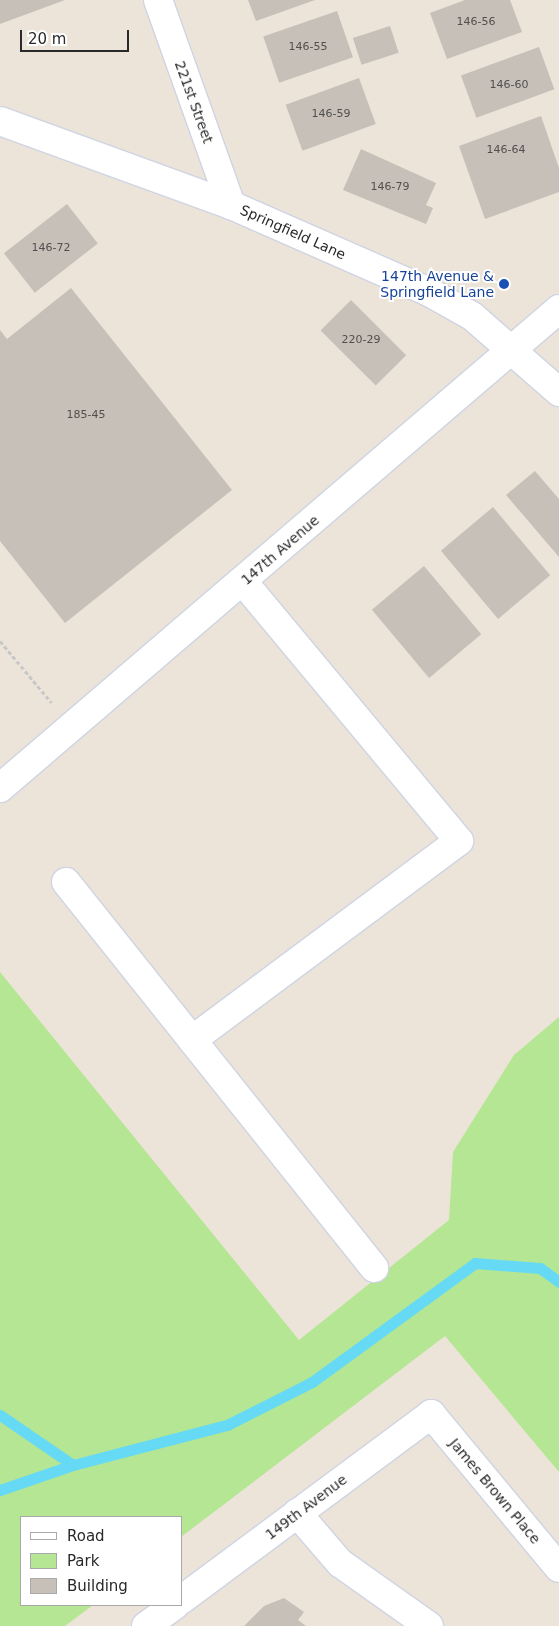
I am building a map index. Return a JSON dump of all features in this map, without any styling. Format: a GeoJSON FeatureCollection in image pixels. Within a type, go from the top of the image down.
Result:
{"type":"FeatureCollection","features":[{"type":"Feature","properties":{"kind":"street","name":"221st Street"},"geometry":{"type":"LineString","coordinates":[[158,0],[232,205]]}},
{"type":"Feature","properties":{"kind":"street","name":"Springfield Lane"},"geometry":{"type":"LineString","coordinates":[[0,121],[232,205],[429,292],[472,316],[559,392]]}},
{"type":"Feature","properties":{"kind":"street","name":"147th Avenue"},"geometry":{"type":"LineString","coordinates":[[3,781],[243,582],[559,309]]}},
{"type":"Feature","properties":{"kind":"street"},"geometry":{"type":"LineString","coordinates":[[192,1040],[459,841],[243,582]]}},
{"type":"Feature","properties":{"kind":"street"},"geometry":{"type":"LineString","coordinates":[[66,882],[374,1268]]}},
{"type":"Feature","properties":{"kind":"street","name":"149th Avenue"},"geometry":{"type":"LineString","coordinates":[[182,1599],[431,1414]]}},
{"type":"Feature","properties":{"kind":"street","name":"James Brown Place"},"geometry":{"type":"LineString","coordinates":[[431,1414],[559,1568]]}},
{"type":"Feature","properties":{"kind":"street"},"geometry":{"type":"LineString","coordinates":[[297,1514],[340,1563],[429,1626]]}},
{"type":"Feature","properties":{"kind":"street"},"geometry":{"type":"LineString","coordinates":[[146,1626],[174,1606]]}},
{"type":"Feature","properties":{"kind":"path"},"geometry":{"type":"LineString","coordinates":[[0,641],[43,693]]}},
{"type":"Feature","properties":{"kind":"green space"},"geometry":{"type":"Polygon","coordinates":[[[0,972],[299,1340],[449,1220],[453,1152],[514,1055],[559,1017],[559,1472],[445,1336],[182,1536],[182,1516],[20,1516],[20,1606],[92,1606],[65,1626],[0,1626],[0,972]]]}},
{"type":"Feature","properties":{"kind":"building"},"geometry":{"type":"Polygon","coordinates":[[[0,0],[65,0],[0,24],[0,0]]]}},
{"type":"Feature","properties":{"kind":"building"},"geometry":{"type":"Polygon","coordinates":[[[248,0],[315,0],[256,21],[248,0]]]}},
{"type":"Feature","properties":{"kind":"building"},"geometry":{"type":"Polygon","coordinates":[[[465,0],[510,0],[522,32],[447,59],[430,13],[465,0]]]}},
{"type":"Feature","properties":{"kind":"building"},"geometry":{"type":"Polygon","coordinates":[[[337,11],[353,57],[279,83],[263,36],[337,11]]]}},
{"type":"Feature","properties":{"kind":"building"},"geometry":{"type":"Polygon","coordinates":[[[390,26],[399,53],[362,65],[353,38],[390,26]]]}},
{"type":"Feature","properties":{"kind":"building"},"geometry":{"type":"Polygon","coordinates":[[[539,47],[554,89],[476,118],[461,75],[539,47]]]}},
{"type":"Feature","properties":{"kind":"building"},"geometry":{"type":"Polygon","coordinates":[[[359,78],[376,124],[302,151],[286,105],[359,78]]]}},
{"type":"Feature","properties":{"kind":"building"},"geometry":{"type":"Polygon","coordinates":[[[541,116],[559,168],[559,192],[485,219],[459,146],[541,116]]]}},
{"type":"Feature","properties":{"kind":"building"},"geometry":{"type":"Polygon","coordinates":[[[361,149],[436,183],[426,205],[433,208],[426,224],[343,190],[361,149]]]}},
{"type":"Feature","properties":{"kind":"building"},"geometry":{"type":"Polygon","coordinates":[[[67,204],[98,243],[35,293],[4,253],[67,204]]]}},
{"type":"Feature","properties":{"kind":"building"},"geometry":{"type":"Polygon","coordinates":[[[71,288],[232,490],[65,623],[0,541],[0,330],[7,339],[71,288]]]}},
{"type":"Feature","properties":{"kind":"building"},"geometry":{"type":"Polygon","coordinates":[[[351,300],[406,355],[376,386],[321,330],[351,300]]]}},
{"type":"Feature","properties":{"kind":"building"},"geometry":{"type":"Polygon","coordinates":[[[535,471],[559,499],[559,557],[506,495],[535,471]]]}},
{"type":"Feature","properties":{"kind":"building"},"geometry":{"type":"Polygon","coordinates":[[[493,507],[550,575],[498,619],[441,551],[493,507]]]}},
{"type":"Feature","properties":{"kind":"building"},"geometry":{"type":"Polygon","coordinates":[[[424,566],[481,634],[429,678],[372,610],[424,566]]]}},
{"type":"Feature","properties":{"kind":"building"},"geometry":{"type":"Polygon","coordinates":[[[284,1598],[304,1612],[298,1620],[306,1626],[244,1626],[264,1606],[284,1598]]]}},
{"type":"Feature","properties":{"kind":"waterway"},"geometry":{"type":"LineString","coordinates":[[0,1490],[73,1465],[227,1425],[312,1382],[475,1263],[540,1268],[559,1282]]}},
{"type":"Feature","properties":{"kind":"waterway"},"geometry":{"type":"LineString","coordinates":[[0,1415],[73,1465]]}},
{"type":"Feature","properties":{"kind":"place","name":"147th Avenue & Springfield Lane"},"geometry":{"type":"Point","coordinates":[504,284]}}]}
